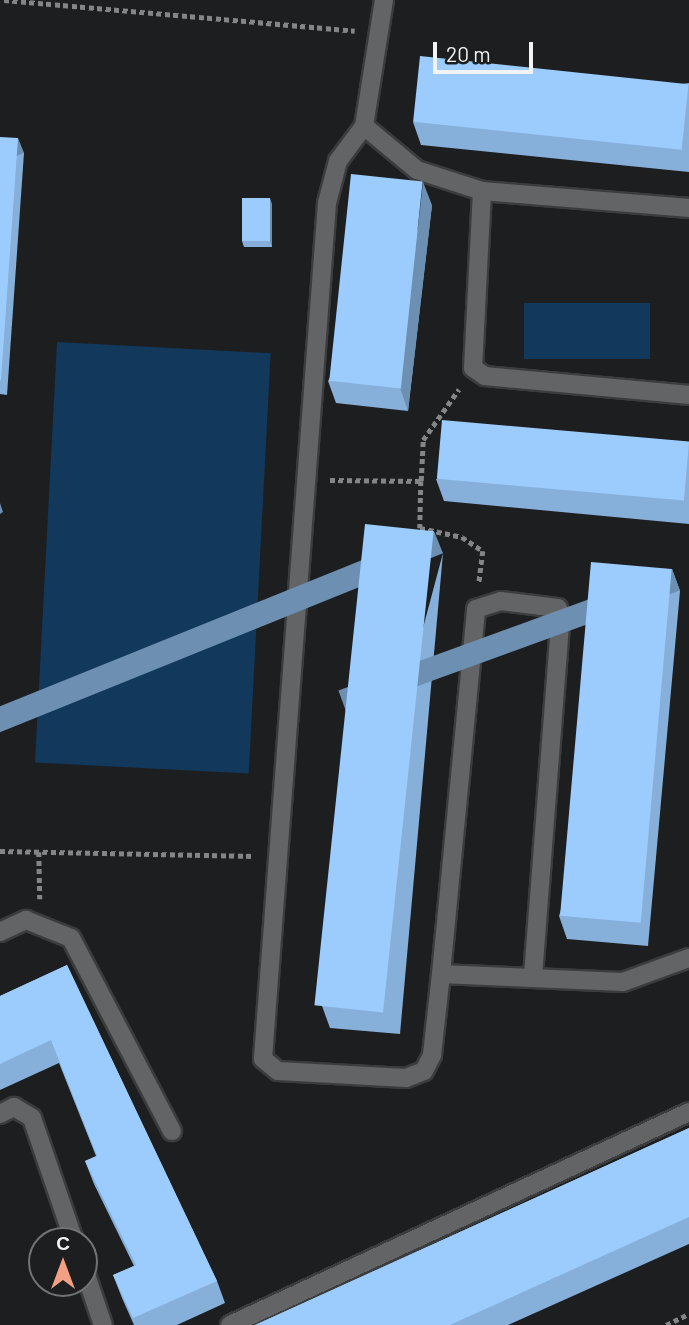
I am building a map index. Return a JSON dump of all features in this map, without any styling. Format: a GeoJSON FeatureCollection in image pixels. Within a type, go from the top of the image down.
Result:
{"type":"FeatureCollection","features":[{"type":"Feature","properties":{"kind":"lane"},"geometry":{"type":"LineString","coordinates":[[384,0],[364,126],[338,161],[327,204],[259,1042],[263,1059],[278,1071],[407,1077],[424,1071],[432,1055],[476,609],[502,601],[558,608],[560,625],[533,978]]}},
{"type":"Feature","properties":{"kind":"lane"},"geometry":{"type":"LineString","coordinates":[[364,126],[417,170],[482,191],[689,208]]}},
{"type":"Feature","properties":{"kind":"lane"},"geometry":{"type":"LineString","coordinates":[[482,191],[473,368],[485,376],[689,395]]}},
{"type":"Feature","properties":{"kind":"lane"},"geometry":{"type":"LineString","coordinates":[[0,932],[26,920],[71,938],[172,1131]]}},
{"type":"Feature","properties":{"kind":"lane"},"geometry":{"type":"LineString","coordinates":[[441,974],[623,982],[689,958]]}},
{"type":"Feature","properties":{"kind":"lane"},"geometry":{"type":"LineString","coordinates":[[0,1114],[14,1107],[32,1118],[69,1227]]}},
{"type":"Feature","properties":{"kind":"lane"},"geometry":{"type":"LineString","coordinates":[[230,1325],[689,1112]]}},
{"type":"Feature","properties":{"kind":"lane"},"geometry":{"type":"LineString","coordinates":[[94,1297],[103,1325]]}},
{"type":"Feature","properties":{"kind":"path"},"geometry":{"type":"LineString","coordinates":[[4,0],[379,33]]}},
{"type":"Feature","properties":{"kind":"path"},"geometry":{"type":"LineString","coordinates":[[473,368],[423,440],[420,528],[462,537],[483,551],[476,609]]}},
{"type":"Feature","properties":{"kind":"path"},"geometry":{"type":"LineString","coordinates":[[304,480],[421,481]]}},
{"type":"Feature","properties":{"kind":"path"},"geometry":{"type":"LineString","coordinates":[[0,851],[274,856]]}},
{"type":"Feature","properties":{"kind":"path"},"geometry":{"type":"LineString","coordinates":[[26,920],[43,895],[39,852]]}},
{"type":"Feature","properties":{"kind":"path"},"geometry":{"type":"LineString","coordinates":[[666,1325],[689,1314]]}},
{"type":"Feature","properties":{"kind":"shaded area"},"geometry":{"type":"Polygon","coordinates":[[[524,303],[650,303],[650,359],[524,359],[524,303]]]}},
{"type":"Feature","properties":{"kind":"shaded area"},"geometry":{"type":"Polygon","coordinates":[[[57,342],[271,353],[249,774],[35,762],[57,342]]]}},
{"type":"Feature","properties":{"kind":"building"},"geometry":{"type":"Polygon","coordinates":[[[420,56],[689,84],[682,150],[413,122],[420,56]]]}},
{"type":"Feature","properties":{"kind":"building"},"geometry":{"type":"Polygon","coordinates":[[[0,137],[18,138],[1,380],[0,380],[0,137]]]}},
{"type":"Feature","properties":{"kind":"building"},"geometry":{"type":"Polygon","coordinates":[[[351,174],[423,182],[401,388],[329,381],[351,174]]]}},
{"type":"Feature","properties":{"kind":"building"},"geometry":{"type":"Polygon","coordinates":[[[242,198],[270,198],[270,241],[242,241],[242,198]]]}},
{"type":"Feature","properties":{"kind":"building"},"geometry":{"type":"Polygon","coordinates":[[[442,420],[689,442],[684,500],[437,479],[442,420]]]}},
{"type":"Feature","properties":{"kind":"building"},"geometry":{"type":"Polygon","coordinates":[[[365,524],[434,531],[383,1013],[314,1005],[365,524]]]}},
{"type":"Feature","properties":{"kind":"building"},"geometry":{"type":"Polygon","coordinates":[[[591,562],[672,569],[641,923],[560,916],[591,562]]]}},
{"type":"Feature","properties":{"kind":"building"},"geometry":{"type":"Polygon","coordinates":[[[67,965],[217,1281],[133,1318],[113,1275],[136,1265],[85,1161],[97,1156],[51,1040],[0,1064],[0,996],[67,965]]]}},
{"type":"Feature","properties":{"kind":"building"},"geometry":{"type":"Polygon","coordinates":[[[689,1128],[689,1217],[450,1325],[255,1325],[689,1128]]]}}]}
